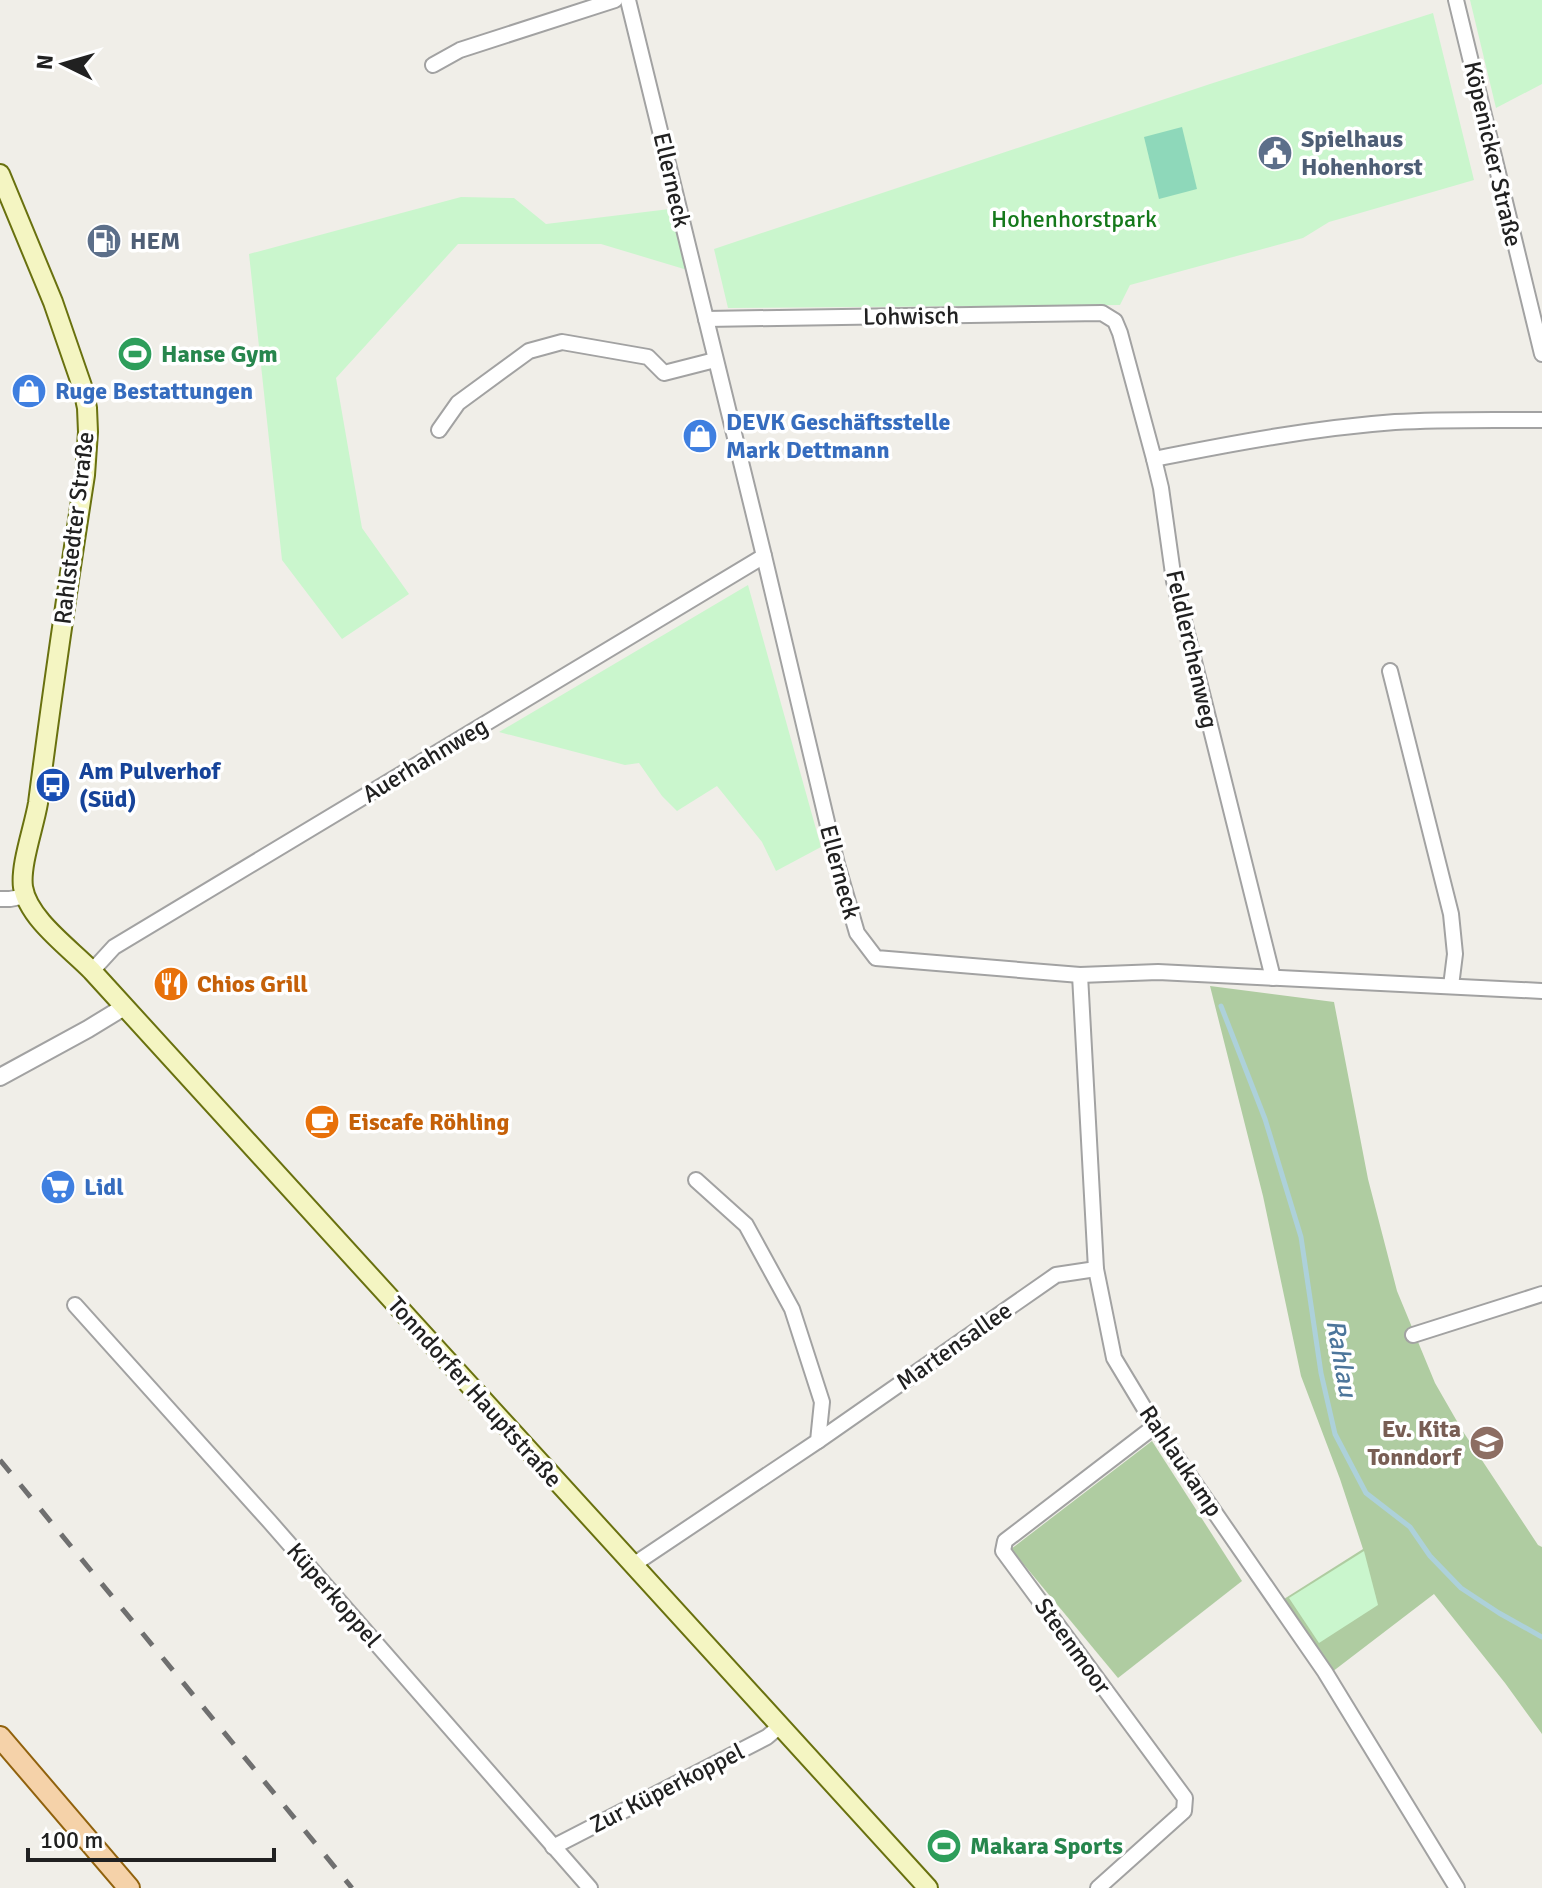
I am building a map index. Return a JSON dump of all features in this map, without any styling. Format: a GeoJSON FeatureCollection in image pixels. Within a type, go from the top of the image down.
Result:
{"type":"FeatureCollection","features":[{"type":"Feature","properties":{"kind":"main road","name":"Rahlstedter Straße"},"geometry":{"type":"LineString","coordinates":[[0,174],[53,302],[83,389],[88,420],[85,475],[36,812],[24,873],[26,896]]}},
{"type":"Feature","properties":{"kind":"main road","name":"Tonndorfer Hauptstraße"},"geometry":{"type":"LineString","coordinates":[[26,896],[44,925],[92,971],[928,1888]]}},
{"type":"Feature","properties":{"kind":"main road"},"geometry":{"type":"LineString","coordinates":[[0,1737],[129,1888]]}},
{"type":"Feature","properties":{"kind":"street"},"geometry":{"type":"LineString","coordinates":[[433,65],[460,50],[615,0]]}},
{"type":"Feature","properties":{"kind":"street","name":"Ellerneck"},"geometry":{"type":"LineString","coordinates":[[628,0],[837,864],[857,933],[876,958],[1080,975],[1158,972],[1542,991]]}},
{"type":"Feature","properties":{"kind":"street","name":"Köpenicker Straße"},"geometry":{"type":"LineString","coordinates":[[1456,0],[1542,354]]}},
{"type":"Feature","properties":{"kind":"street","name":"Lohwisch"},"geometry":{"type":"LineString","coordinates":[[706,319],[1102,313],[1115,321]]}},
{"type":"Feature","properties":{"kind":"street","name":"Feldlerchenweg"},"geometry":{"type":"LineString","coordinates":[[1115,321],[1161,488],[1174,581],[1273,978]]}},
{"type":"Feature","properties":{"kind":"street"},"geometry":{"type":"LineString","coordinates":[[439,430],[458,403],[529,351],[562,342],[648,357],[664,373],[715,360]]}},
{"type":"Feature","properties":{"kind":"street"},"geometry":{"type":"LineString","coordinates":[[1154,459],[1263,438],[1394,422],[1542,420]]}},
{"type":"Feature","properties":{"kind":"street","name":"Auerhahnweg"},"geometry":{"type":"LineString","coordinates":[[92,971],[114,947],[764,556]]}},
{"type":"Feature","properties":{"kind":"street"},"geometry":{"type":"LineString","coordinates":[[1390,671],[1451,914],[1455,954],[1451,986]]}},
{"type":"Feature","properties":{"kind":"street"},"geometry":{"type":"LineString","coordinates":[[0,899],[26,896]]}},
{"type":"Feature","properties":{"kind":"street","name":"Rahlaukamp"},"geometry":{"type":"LineString","coordinates":[[1080,975],[1096,1269],[1114,1358],[1155,1426],[1325,1672],[1457,1888]]}},
{"type":"Feature","properties":{"kind":"street"},"geometry":{"type":"LineString","coordinates":[[0,1077],[124,1007]]}},
{"type":"Feature","properties":{"kind":"street"},"geometry":{"type":"LineString","coordinates":[[696,1180],[746,1225],[792,1309],[822,1402],[818,1441]]}},
{"type":"Feature","properties":{"kind":"street","name":"Martensallee"},"geometry":{"type":"LineString","coordinates":[[633,1565],[1056,1275],[1096,1269]]}},
{"type":"Feature","properties":{"kind":"street"},"geometry":{"type":"LineString","coordinates":[[1413,1335],[1542,1294]]}},
{"type":"Feature","properties":{"kind":"street","name":"Küperkoppel"},"geometry":{"type":"LineString","coordinates":[[75,1305],[270,1522],[590,1888]]}},
{"type":"Feature","properties":{"kind":"street","name":"Steenmoor"},"geometry":{"type":"LineString","coordinates":[[1098,1888],[1184,1811],[1185,1798],[1003,1551],[1005,1541],[1155,1426]]}},
{"type":"Feature","properties":{"kind":"street","name":"Zur Küperkoppel"},"geometry":{"type":"LineString","coordinates":[[553,1847],[767,1737],[780,1726]]}},
{"type":"Feature","properties":{"kind":"green space"},"geometry":{"type":"Polygon","coordinates":[[[1470,0],[1542,0],[1542,84],[1496,108],[1470,0]]]}},
{"type":"Feature","properties":{"kind":"green space","name":"Hohenhorstpark"},"geometry":{"type":"Polygon","coordinates":[[[1433,13],[1474,180],[1329,222],[1303,238],[1130,285],[1120,305],[728,308],[714,249],[1433,13]]]}},
{"type":"Feature","properties":{"kind":"green space"},"geometry":{"type":"Polygon","coordinates":[[[1182,127],[1197,189],[1159,199],[1144,137],[1182,127]]]}},
{"type":"Feature","properties":{"kind":"green space"},"geometry":{"type":"Polygon","coordinates":[[[461,197],[514,198],[546,224],[678,208],[694,272],[601,244],[458,244],[336,378],[362,528],[409,594],[342,639],[282,560],[249,254],[461,197]]]}},
{"type":"Feature","properties":{"kind":"green space"},"geometry":{"type":"Polygon","coordinates":[[[748,585],[821,847],[776,871],[762,842],[717,786],[677,811],[662,796],[639,763],[625,765],[499,732],[748,585]]]}},
{"type":"Feature","properties":{"kind":"green space"},"geometry":{"type":"Polygon","coordinates":[[[1210,986],[1334,1002],[1368,1179],[1397,1291],[1435,1383],[1462,1430],[1542,1547],[1542,1734],[1434,1594],[1332,1672],[1284,1599],[1363,1549],[1301,1376],[1263,1196],[1210,986]]]}},
{"type":"Feature","properties":{"kind":"green space"},"geometry":{"type":"Polygon","coordinates":[[[1152,1441],[1242,1581],[1118,1678],[1011,1549],[1152,1441]]]}},
{"type":"Feature","properties":{"kind":"green space"},"geometry":{"type":"Polygon","coordinates":[[[1364,1551],[1378,1605],[1319,1643],[1289,1598],[1364,1551]]]}},
{"type":"Feature","properties":{"kind":"waterway","name":"Rahlau"},"geometry":{"type":"LineString","coordinates":[[1221,1006],[1265,1119],[1301,1237],[1321,1373],[1335,1434],[1366,1493],[1410,1527],[1430,1556],[1461,1588],[1542,1637]]}},
{"type":"Feature","properties":{"kind":"railway"},"geometry":{"type":"LineString","coordinates":[[0,1460],[352,1888]]}},
{"type":"Feature","properties":{"kind":"place","name":"Spielhaus Hohenhorst"},"geometry":{"type":"Point","coordinates":[1275,153]}},
{"type":"Feature","properties":{"kind":"place","name":"HEM"},"geometry":{"type":"Point","coordinates":[104,241]}},
{"type":"Feature","properties":{"kind":"place","name":"Hanse Gym"},"geometry":{"type":"Point","coordinates":[135,354]}},
{"type":"Feature","properties":{"kind":"place","name":"Ruge Bestattungen"},"geometry":{"type":"Point","coordinates":[29,391]}},
{"type":"Feature","properties":{"kind":"place","name":"DEVK Geschäftsstelle Mark Dettmann"},"geometry":{"type":"Point","coordinates":[700,436]}},
{"type":"Feature","properties":{"kind":"place","name":"Am Pulverhof (Süd)"},"geometry":{"type":"Point","coordinates":[53,785]}},
{"type":"Feature","properties":{"kind":"place","name":"Chios Grill"},"geometry":{"type":"Point","coordinates":[171,984]}},
{"type":"Feature","properties":{"kind":"place","name":"Eiscafe Röhling"},"geometry":{"type":"Point","coordinates":[322,1122]}},
{"type":"Feature","properties":{"kind":"place","name":"Lidl"},"geometry":{"type":"Point","coordinates":[58,1187]}},
{"type":"Feature","properties":{"kind":"place","name":"Ev. Kita Tonndorf"},"geometry":{"type":"Point","coordinates":[1487,1443]}},
{"type":"Feature","properties":{"kind":"place","name":"Makara Sports"},"geometry":{"type":"Point","coordinates":[944,1846]}}]}
